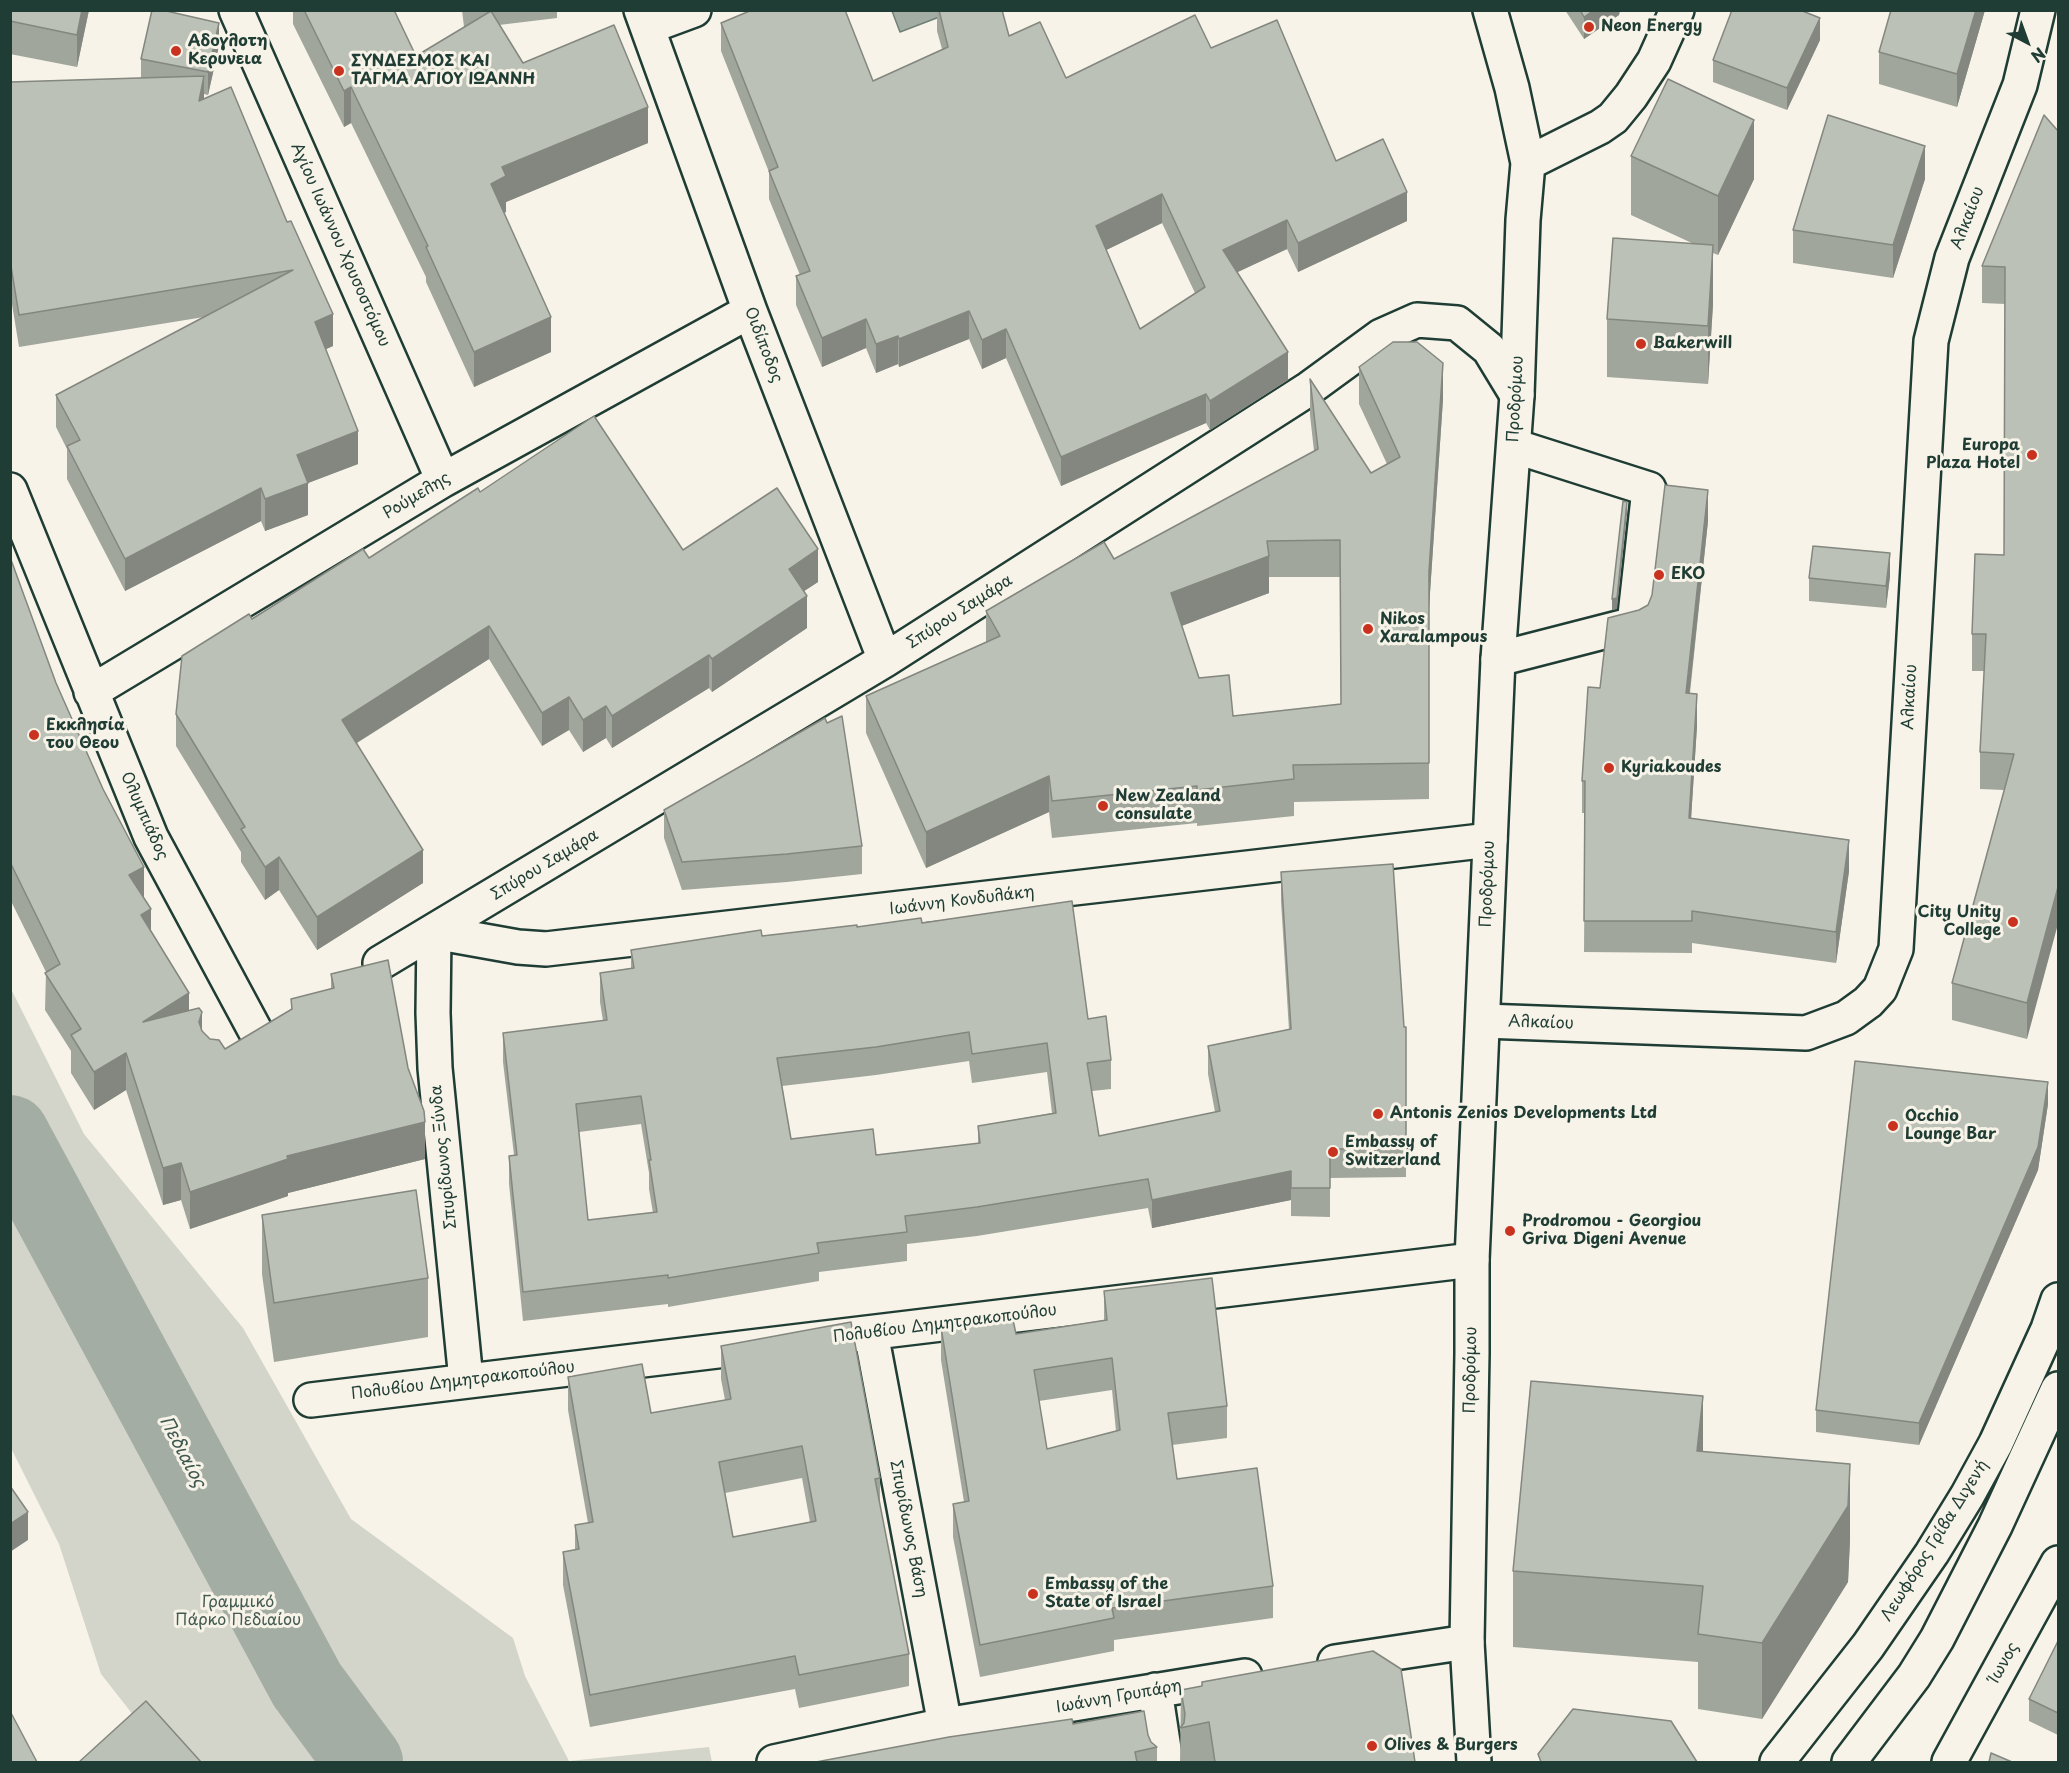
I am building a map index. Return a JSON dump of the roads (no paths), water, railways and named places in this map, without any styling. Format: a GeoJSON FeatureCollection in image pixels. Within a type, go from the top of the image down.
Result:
{"type":"FeatureCollection","features":[{"type":"Feature","properties":{"kind":"street","name":"Αγίου Ιωάννου Χρυσοστόμου"},"geometry":{"type":"LineString","coordinates":[[236,10],[443,480]]}},
{"type":"Feature","properties":{"kind":"street","name":"Οιδίποδος"},"geometry":{"type":"LineString","coordinates":[[694,10],[644,19],[750,311],[885,660]]}},
{"type":"Feature","properties":{"kind":"street","name":"Προδρόμου"},"geometry":{"type":"LineString","coordinates":[[1474,1762],[1467,1642],[1472,1260],[1498,659],[1514,446],[1523,220],[1528,164],[1512,88],[1490,10]]}},
{"type":"Feature","properties":{"kind":"street"},"geometry":{"type":"LineString","coordinates":[[1528,164],[1613,118],[1654,61],[1677,10]]}},
{"type":"Feature","properties":{"kind":"street","name":"Αλκαίου"},"geometry":{"type":"LineString","coordinates":[[1484,1021],[1806,1033],[1846,1018],[1868,1002],[1880,989],[1896,949],[1931,341],[1952,258],[2020,85],[2038,10]]}},
{"type":"Feature","properties":{"kind":"street","name":"Ρούμελης"},"geometry":{"type":"LineString","coordinates":[[92,693],[443,480],[750,311]]}},
{"type":"Feature","properties":{"kind":"street","name":"Σπύρου Σαμάρα"},"geometry":{"type":"LineString","coordinates":[[380,963],[885,660],[1307,390],[1381,336],[1417,320],[1457,323],[1489,349],[1517,395]]}},
{"type":"Feature","properties":{"kind":"street"},"geometry":{"type":"LineString","coordinates":[[1498,659],[1634,624],[1649,489],[1514,446]]}},
{"type":"Feature","properties":{"kind":"street","name":"Ολυμπιάδος"},"geometry":{"type":"LineString","coordinates":[[10,490],[151,837],[269,1026],[228,1053]]}},
{"type":"Feature","properties":{"kind":"street","name":"Ιωάννη Κονδυλάκη"},"geometry":{"type":"LineString","coordinates":[[434,932],[518,947],[546,949],[1490,840]]}},
{"type":"Feature","properties":{"kind":"street","name":"Σπυρίδωνος Ξύνδα"},"geometry":{"type":"LineString","coordinates":[[434,932],[435,1068],[466,1380]]}},
{"type":"Feature","properties":{"kind":"street","name":"Πολυβίου Δημητρακοπούλου"},"geometry":{"type":"LineString","coordinates":[[311,1400],[1472,1260]]}},
{"type":"Feature","properties":{"kind":"street","name":"Λεωφόρος Γρίβα Διγενή"},"geometry":{"type":"LineString","coordinates":[[1777,1762],[1834,1691],[1881,1627],[1932,1553],[1967,1496],[2010,1413],[2048,1329],[2058,1300]]}},
{"type":"Feature","properties":{"kind":"street","name":"Σπυρίδωνος Βάση"},"geometry":{"type":"LineString","coordinates":[[871,1333],[945,1725]]}},
{"type":"Feature","properties":{"kind":"street"},"geometry":{"type":"LineString","coordinates":[[1849,1762],[1914,1677],[1937,1638],[1995,1527],[2058,1389]]}},
{"type":"Feature","properties":{"kind":"street","name":"Ίωνος"},"geometry":{"type":"LineString","coordinates":[[1949,1762],[2058,1563]]}},
{"type":"Feature","properties":{"kind":"street"},"geometry":{"type":"LineString","coordinates":[[1305,1667],[1467,1642]]}},
{"type":"Feature","properties":{"kind":"street","name":"Ιωάννη Γρυπάρη"},"geometry":{"type":"LineString","coordinates":[[774,1762],[945,1725],[1271,1672]]}},
{"type":"Feature","properties":{"kind":"street"},"geometry":{"type":"LineString","coordinates":[[1155,1690],[1166,1762]]}},
{"type":"Feature","properties":{"kind":"waterway","name":"Πεδιαίος"},"geometry":{"type":"LineString","coordinates":[[10,1134],[307,1685],[364,1762]]}},
{"type":"Feature","properties":{"kind":"place","name":"Neon Energy"},"geometry":{"type":"Point","coordinates":[1589,27]}},
{"type":"Feature","properties":{"kind":"place","name":"Αδογλοτη Κερυνεια"},"geometry":{"type":"Point","coordinates":[176,51]}},
{"type":"Feature","properties":{"kind":"place","name":"ΣΥΝΔΕΣΜΟΣ ΚΑΙ ΤΑΓΜΑ ΑΓΙΟΥ ΙΩΑΝΝΗ"},"geometry":{"type":"Point","coordinates":[339,71]}},
{"type":"Feature","properties":{"kind":"place","name":"Bakerwill"},"geometry":{"type":"Point","coordinates":[1641,344]}},
{"type":"Feature","properties":{"kind":"place","name":"Europa Plaza Hotel"},"geometry":{"type":"Point","coordinates":[2032,455]}},
{"type":"Feature","properties":{"kind":"place","name":"EKO"},"geometry":{"type":"Point","coordinates":[1659,575]}},
{"type":"Feature","properties":{"kind":"place","name":"Nikos Xaralampous"},"geometry":{"type":"Point","coordinates":[1368,629]}},
{"type":"Feature","properties":{"kind":"place","name":"Εκκλησία του Θεου"},"geometry":{"type":"Point","coordinates":[34,735]}},
{"type":"Feature","properties":{"kind":"place","name":"Kyriakoudes"},"geometry":{"type":"Point","coordinates":[1609,768]}},
{"type":"Feature","properties":{"kind":"place","name":"New Zealand consulate"},"geometry":{"type":"Point","coordinates":[1103,806]}},
{"type":"Feature","properties":{"kind":"place","name":"City Unity College"},"geometry":{"type":"Point","coordinates":[2013,922]}},
{"type":"Feature","properties":{"kind":"place","name":"Antonis Zenios Developments Ltd"},"geometry":{"type":"Point","coordinates":[1378,1114]}},
{"type":"Feature","properties":{"kind":"place","name":"Occhio Lounge Bar"},"geometry":{"type":"Point","coordinates":[1893,1126]}},
{"type":"Feature","properties":{"kind":"place","name":"Embassy of Switzerland"},"geometry":{"type":"Point","coordinates":[1333,1152]}},
{"type":"Feature","properties":{"kind":"place","name":"Prodromou - Georgiou Griva Digeni Avenue"},"geometry":{"type":"Point","coordinates":[1510,1231]}},
{"type":"Feature","properties":{"kind":"place","name":"Embassy of the State of Israel"},"geometry":{"type":"Point","coordinates":[1033,1594]}},
{"type":"Feature","properties":{"kind":"place","name":"Olives & Burgers"},"geometry":{"type":"Point","coordinates":[1372,1746]}},
{"type":"Feature","properties":{"kind":"park label","name":"Γραμμικό Πάρκο Πεδιαίου"},"geometry":{"type":"Point","coordinates":[238,1612]}}]}
